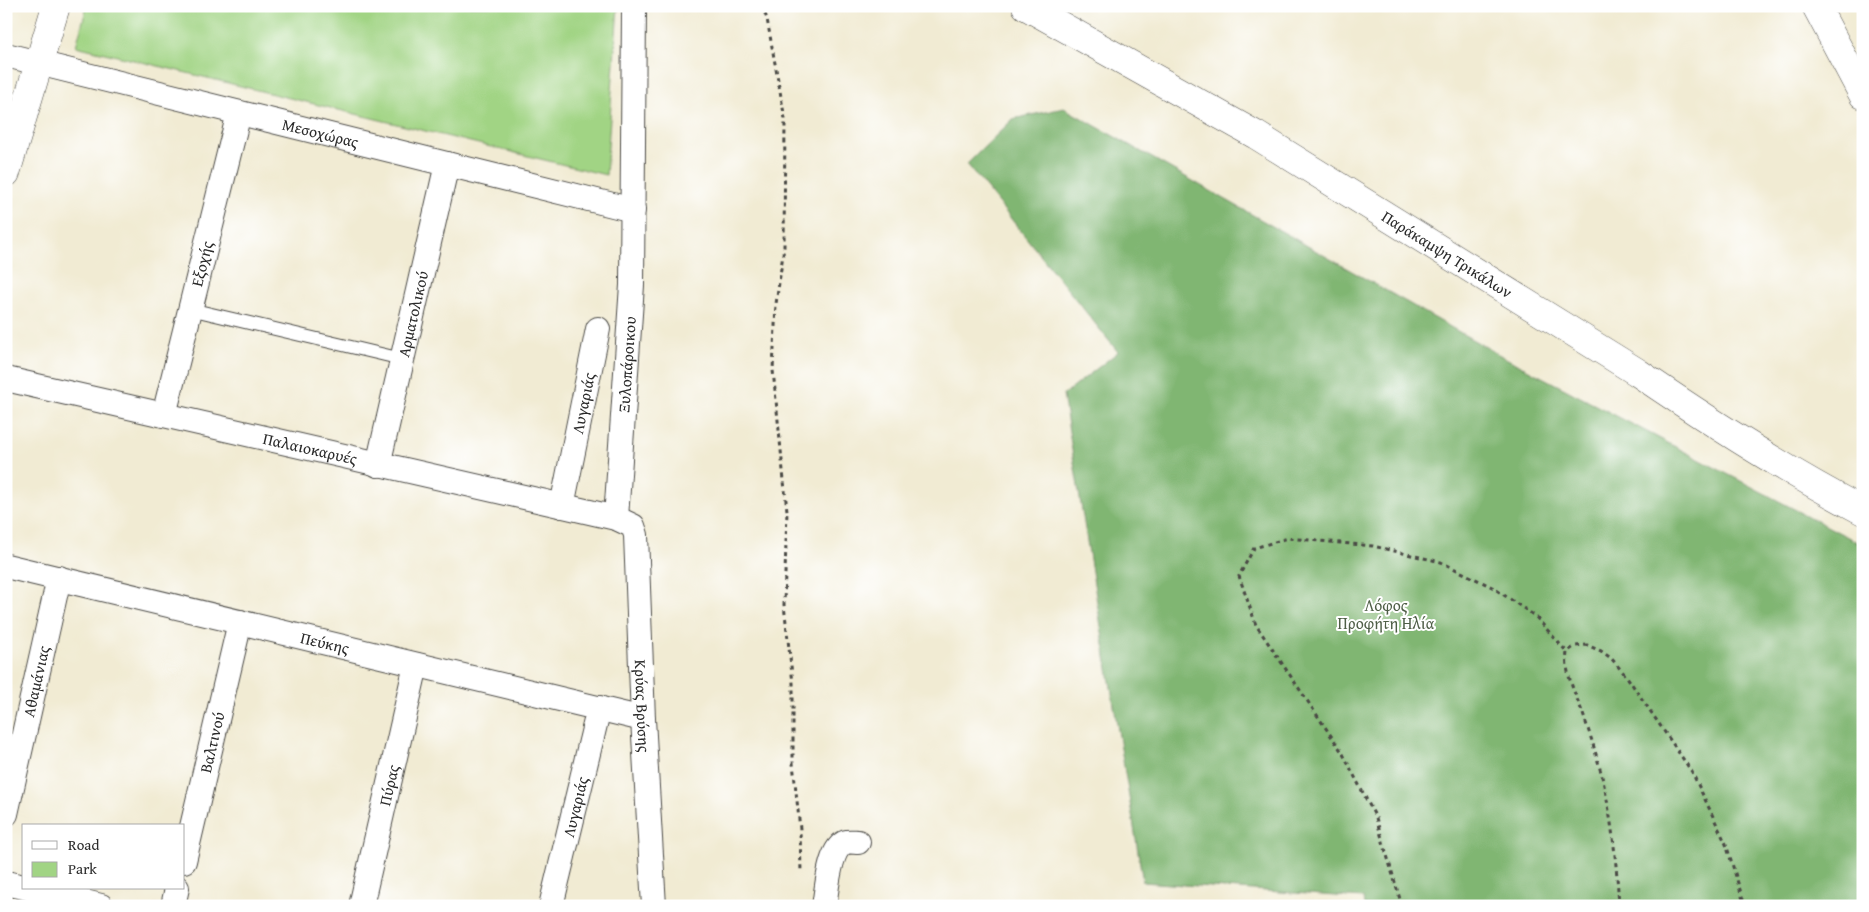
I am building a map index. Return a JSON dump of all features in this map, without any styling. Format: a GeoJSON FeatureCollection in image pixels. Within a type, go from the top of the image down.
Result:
{"type":"FeatureCollection","features":[{"type":"Feature","properties":{"kind":"main road"},"geometry":{"type":"LineString","coordinates":[[6,172],[56,6]]}},
{"type":"Feature","properties":{"kind":"main road","name":"Παράκαμψη Τρικάλων"},"geometry":{"type":"LineString","coordinates":[[1026,6],[1256,135],[1637,372],[1761,453],[1863,511]]}},
{"type":"Feature","properties":{"kind":"main road"},"geometry":{"type":"LineString","coordinates":[[1816,6],[1863,95]]}},
{"type":"Feature","properties":{"kind":"street","name":"Ξυλοπάροικου"},"geometry":{"type":"LineString","coordinates":[[616,518],[632,285],[634,6]]}},
{"type":"Feature","properties":{"kind":"street","name":"Μεσοχώρας"},"geometry":{"type":"LineString","coordinates":[[6,55],[633,210]]}},
{"type":"Feature","properties":{"kind":"street","name":"Εξοχής"},"geometry":{"type":"LineString","coordinates":[[164,415],[239,113]]}},
{"type":"Feature","properties":{"kind":"street","name":"Αρματολικού"},"geometry":{"type":"LineString","coordinates":[[378,465],[447,164]]}},
{"type":"Feature","properties":{"kind":"street","name":"Λυγαριάς"},"geometry":{"type":"LineString","coordinates":[[562,506],[598,329]]}},
{"type":"Feature","properties":{"kind":"street","name":"Παλαιοκαρυές"},"geometry":{"type":"LineString","coordinates":[[6,379],[616,518]]}},
{"type":"Feature","properties":{"kind":"street","name":"Κρύας Βρύσης"},"geometry":{"type":"LineString","coordinates":[[616,518],[633,526],[636,534],[643,719],[654,906]]}},
{"type":"Feature","properties":{"kind":"street","name":"Πεύκης"},"geometry":{"type":"LineString","coordinates":[[6,566],[643,719]]}},
{"type":"Feature","properties":{"kind":"street","name":"Αθαμάνιας"},"geometry":{"type":"LineString","coordinates":[[6,814],[59,578]]}},
{"type":"Feature","properties":{"kind":"street","name":"Βαλτινού"},"geometry":{"type":"LineString","coordinates":[[185,856],[240,622]]}},
{"type":"Feature","properties":{"kind":"street","name":"Πύρας"},"geometry":{"type":"LineString","coordinates":[[361,906],[416,664]]}},
{"type":"Feature","properties":{"kind":"street","name":"Λυγαριάς"},"geometry":{"type":"LineString","coordinates":[[551,906],[599,708]]}},
{"type":"Feature","properties":{"kind":"street"},"geometry":{"type":"LineString","coordinates":[[824,906],[831,865],[836,850],[846,842],[858,842]]}},
{"type":"Feature","properties":{"kind":"street"},"geometry":{"type":"LineString","coordinates":[[6,883],[22,887]]}},
{"type":"Feature","properties":{"kind":"street"},"geometry":{"type":"LineString","coordinates":[[36,890],[101,906]]}},
{"type":"Feature","properties":{"kind":"street"},"geometry":{"type":"LineString","coordinates":[[173,906],[177,890]]}},
{"type":"Feature","properties":{"kind":"lane"},"geometry":{"type":"LineString","coordinates":[[190,309],[402,359]]}},
{"type":"Feature","properties":{"kind":"path"},"geometry":{"type":"LineString","coordinates":[[762,6],[767,18],[785,120],[784,247],[776,304],[773,370],[788,511],[784,606],[793,683],[793,763],[800,829],[801,879]]}},
{"type":"Feature","properties":{"kind":"path"},"geometry":{"type":"LineString","coordinates":[[1402,906],[1376,818],[1342,752],[1256,625],[1240,576],[1254,548],[1288,538],[1373,546],[1441,562],[1492,587],[1535,616],[1567,652]]}},
{"type":"Feature","properties":{"kind":"path"},"geometry":{"type":"LineString","coordinates":[[1619,906],[1616,855],[1605,791],[1598,759],[1572,685],[1566,659],[1567,652],[1575,646],[1588,645],[1611,658],[1628,677],[1692,772],[1726,844],[1745,906]]}},
{"type":"Feature","properties":{"kind":"path"},"geometry":{"type":"LineString","coordinates":[[1855,906],[1863,889]]}},
{"type":"Feature","properties":{"kind":"green space"},"geometry":{"type":"Polygon","coordinates":[[[87,6],[618,6],[606,175],[76,46],[87,6]]]}},
{"type":"Feature","properties":{"kind":"green space","name":"Λόφος Προφήτη Ηλία"},"geometry":{"type":"Polygon","coordinates":[[[1064,108],[1498,354],[1863,545],[1863,906],[1364,906],[1363,898],[1143,882],[1063,395],[1118,352],[967,164],[1013,119],[1064,108]]]}}]}
